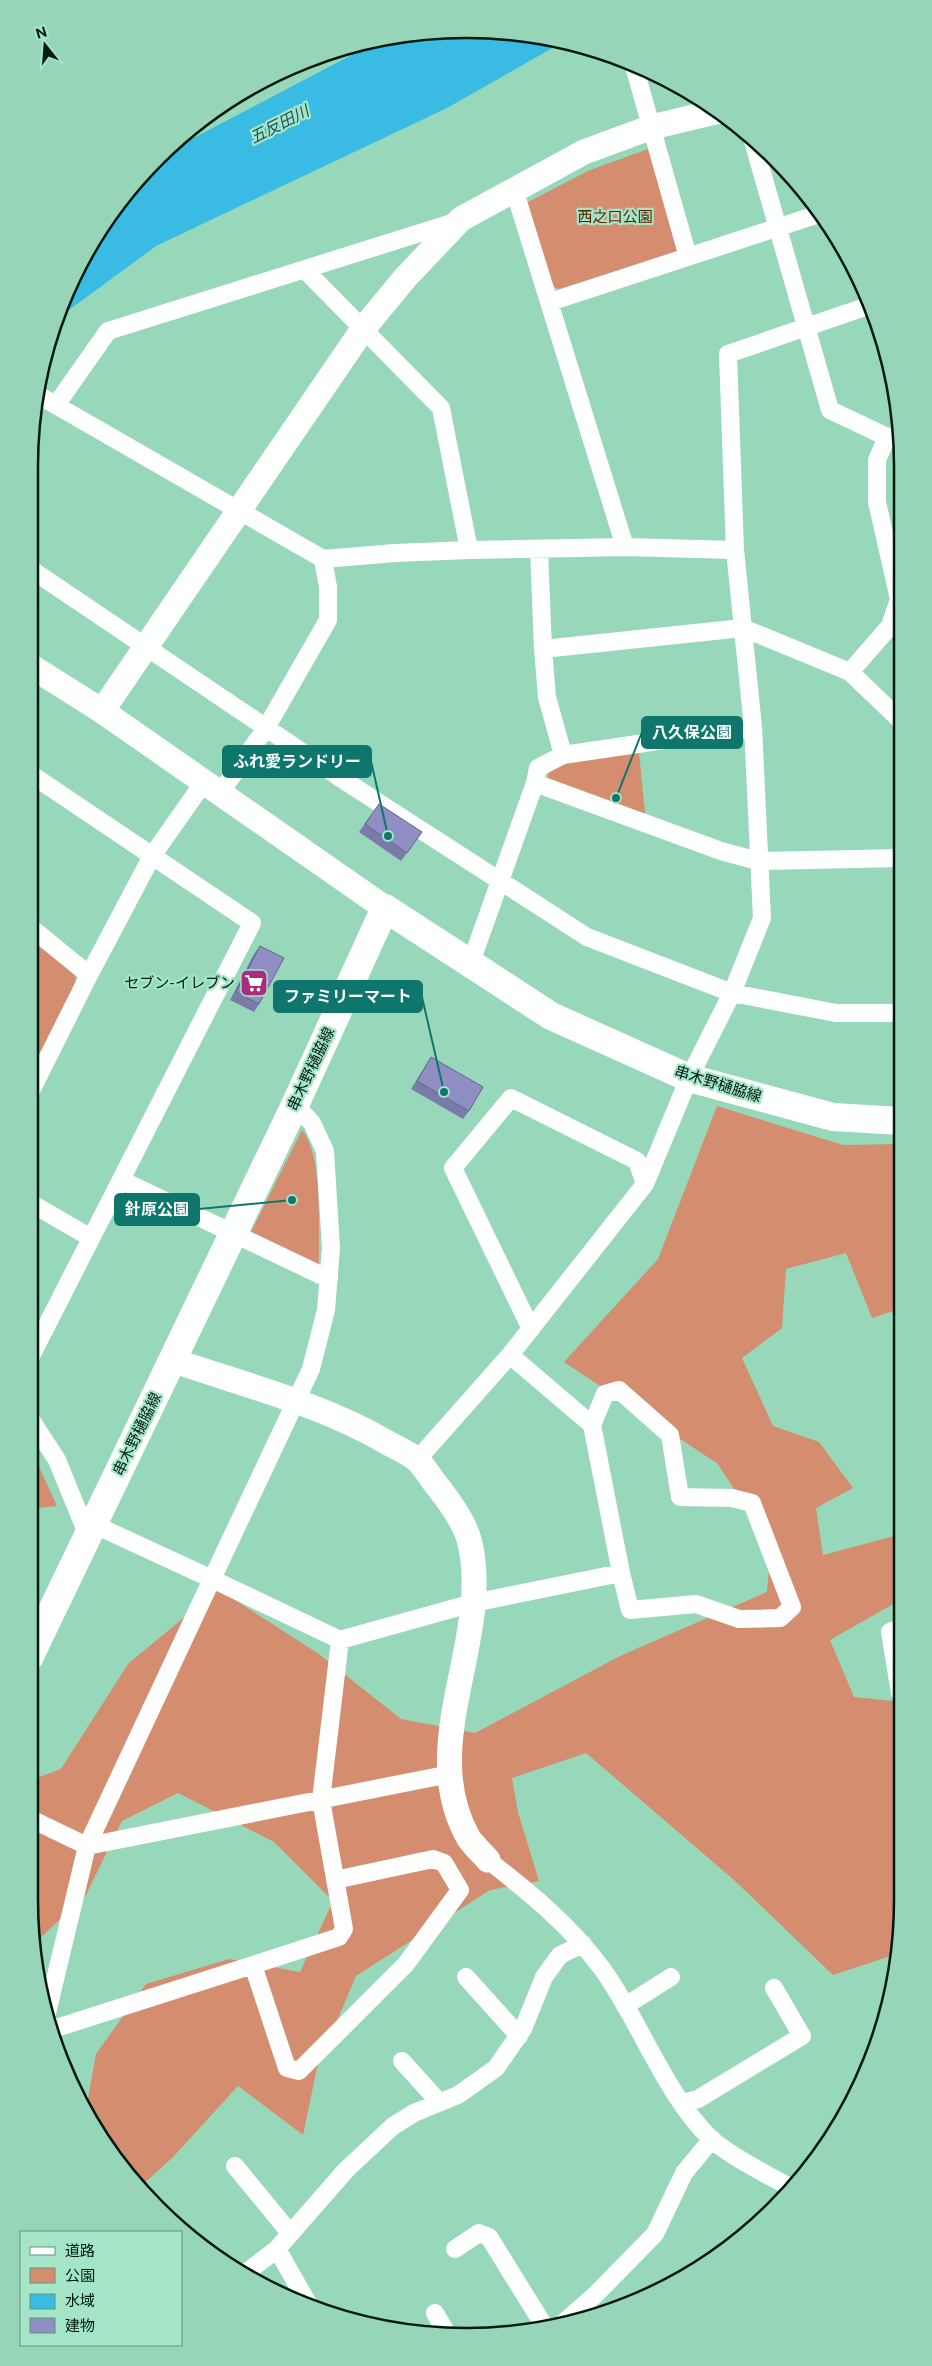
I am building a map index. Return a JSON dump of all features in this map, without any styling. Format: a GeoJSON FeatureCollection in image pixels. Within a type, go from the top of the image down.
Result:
{"type":"FeatureCollection","features":[{"type":"Feature","properties":{"kind":"main road","name":"串木野樋脇線"},"geometry":{"type":"LineString","coordinates":[[38,1639],[295,1105],[385,908],[551,1016],[689,1078],[833,1116],[894,1121]]}},
{"type":"Feature","properties":{"kind":"street"},"geometry":{"type":"LineString","coordinates":[[636,73],[688,257]]}},
{"type":"Feature","properties":{"kind":"street"},"geometry":{"type":"LineString","coordinates":[[56,405],[108,331],[462,219],[584,152],[652,127],[709,113]]}},
{"type":"Feature","properties":{"kind":"street"},"geometry":{"type":"LineString","coordinates":[[756,150],[808,327],[830,410],[887,437],[877,460],[876,502],[894,578]]}},
{"type":"Feature","properties":{"kind":"street"},"geometry":{"type":"LineString","coordinates":[[514,189],[625,547]]}},
{"type":"Feature","properties":{"kind":"street"},"geometry":{"type":"LineString","coordinates":[[550,302],[814,216]]}},
{"type":"Feature","properties":{"kind":"street"},"geometry":{"type":"LineString","coordinates":[[102,711],[363,329],[405,278],[462,219]]}},
{"type":"Feature","properties":{"kind":"street"},"geometry":{"type":"LineString","coordinates":[[305,270],[441,408],[469,550]]}},
{"type":"Feature","properties":{"kind":"street"},"geometry":{"type":"LineString","coordinates":[[417,1460],[510,1355],[645,1184],[689,1078],[732,993],[762,918],[753,728],[735,550],[728,354],[864,307]]}},
{"type":"Feature","properties":{"kind":"street"},"geometry":{"type":"LineString","coordinates":[[43,398],[323,560],[395,552],[469,550],[625,547],[735,550]]}},
{"type":"Feature","properties":{"kind":"street"},"geometry":{"type":"LineString","coordinates":[[539,550],[547,698],[563,755]]}},
{"type":"Feature","properties":{"kind":"street"},"geometry":{"type":"LineString","coordinates":[[38,1077],[152,856],[266,728],[328,620],[328,587],[323,560]]}},
{"type":"Feature","properties":{"kind":"street"},"geometry":{"type":"LineString","coordinates":[[38,574],[346,782],[501,880],[586,937],[732,993],[836,1013],[894,1012]]}},
{"type":"Feature","properties":{"kind":"street"},"geometry":{"type":"LineString","coordinates":[[850,672],[890,626],[894,614]]}},
{"type":"Feature","properties":{"kind":"street"},"geometry":{"type":"LineString","coordinates":[[543,649],[743,628],[850,672],[894,714]]}},
{"type":"Feature","properties":{"kind":"street"},"geometry":{"type":"LineString","coordinates":[[38,671],[102,711],[385,908]]}},
{"type":"Feature","properties":{"kind":"street"},"geometry":{"type":"LineString","coordinates":[[470,964],[535,782],[538,768],[563,755],[753,728]]}},
{"type":"Feature","properties":{"kind":"street"},"geometry":{"type":"LineString","coordinates":[[38,779],[252,923],[38,1342]]}},
{"type":"Feature","properties":{"kind":"street"},"geometry":{"type":"LineString","coordinates":[[535,782],[721,851],[758,861],[894,858]]}},
{"type":"Feature","properties":{"kind":"street"},"geometry":{"type":"LineString","coordinates":[[38,933],[89,975]]}},
{"type":"Feature","properties":{"kind":"street"},"geometry":{"type":"LineString","coordinates":[[531,1329],[453,1168],[510,1098],[637,1161],[645,1184]]}},
{"type":"Feature","properties":{"kind":"street"},"geometry":{"type":"LineString","coordinates":[[50,2001],[87,1846],[311,1369],[318,1344],[326,1310],[331,1248],[325,1151],[312,1123],[295,1105]]}},
{"type":"Feature","properties":{"kind":"street"},"geometry":{"type":"LineString","coordinates":[[121,1180],[329,1279]]}},
{"type":"Feature","properties":{"kind":"street"},"geometry":{"type":"LineString","coordinates":[[38,1207],[91,1238]]}},
{"type":"Feature","properties":{"kind":"street"},"geometry":{"type":"LineString","coordinates":[[510,1355],[592,1425]]}},
{"type":"Feature","properties":{"kind":"street"},"geometry":{"type":"LineString","coordinates":[[172,1360],[295,1402],[364,1429],[417,1460],[449,1501],[469,1542],[474,1579],[471,1625],[450,1740],[450,1774],[456,1807],[469,1838],[488,1860],[542,1903],[583,1944],[604,1971],[682,2103],[712,2139],[760,2171],[786,2185]]}},
{"type":"Feature","properties":{"kind":"street"},"geometry":{"type":"LineString","coordinates":[[619,1390],[670,1435],[680,1497],[732,1498],[752,1503],[792,1607],[780,1618],[738,1619],[696,1604],[630,1610],[621,1573],[592,1425],[604,1394],[619,1390]]}},
{"type":"Feature","properties":{"kind":"street"},"geometry":{"type":"LineString","coordinates":[[38,1430],[58,1460],[91,1530],[212,1579],[340,1640],[473,1603],[621,1573]]}},
{"type":"Feature","properties":{"kind":"street"},"geometry":{"type":"LineString","coordinates":[[894,1630],[890,1632],[894,1656]]}},
{"type":"Feature","properties":{"kind":"street"},"geometry":{"type":"LineString","coordinates":[[57,2028],[339,1937],[344,1929],[321,1800],[340,1640]]}},
{"type":"Feature","properties":{"kind":"street"},"geometry":{"type":"LineString","coordinates":[[38,1822],[87,1846],[450,1774]]}},
{"type":"Feature","properties":{"kind":"street"},"geometry":{"type":"LineString","coordinates":[[253,1965],[287,2068],[299,2071],[406,1964],[460,1890],[444,1863],[433,1859],[336,1880]]}},
{"type":"Feature","properties":{"kind":"street"},"geometry":{"type":"LineString","coordinates":[[250,2270],[277,2248],[346,2170],[393,2126],[414,2113],[458,2095],[496,2068],[519,2036],[544,1977],[560,1955],[583,1944]]}},
{"type":"Feature","properties":{"kind":"street"},"geometry":{"type":"LineString","coordinates":[[625,2006],[671,1976]]}},
{"type":"Feature","properties":{"kind":"street"},"geometry":{"type":"LineString","coordinates":[[466,1977],[519,2036]]}},
{"type":"Feature","properties":{"kind":"street"},"geometry":{"type":"LineString","coordinates":[[682,2103],[698,2100],[802,2036],[774,1988]]}},
{"type":"Feature","properties":{"kind":"street"},"geometry":{"type":"LineString","coordinates":[[402,2061],[439,2102]]}},
{"type":"Feature","properties":{"kind":"street"},"geometry":{"type":"LineString","coordinates":[[590,2308],[655,2234],[684,2173],[712,2139]]}},
{"type":"Feature","properties":{"kind":"street"},"geometry":{"type":"LineString","coordinates":[[235,2166],[290,2233]]}},
{"type":"Feature","properties":{"kind":"street"},"geometry":{"type":"LineString","coordinates":[[455,2249],[479,2233],[490,2237],[541,2322]]}},
{"type":"Feature","properties":{"kind":"street"},"geometry":{"type":"LineString","coordinates":[[277,2248],[304,2297]]}},
{"type":"Feature","properties":{"kind":"street"},"geometry":{"type":"LineString","coordinates":[[435,2313],[444,2328]]}},
{"type":"Feature","properties":{"kind":"green space","name":"西之口公園"},"geometry":{"type":"Polygon","coordinates":[[[651,148],[681,251],[559,289],[552,286],[526,203],[590,170],[651,148]]]}},
{"type":"Feature","properties":{"kind":"green space"},"geometry":{"type":"Polygon","coordinates":[[[639,752],[645,813],[639,815],[547,782],[549,770],[594,754],[639,752]]]}},
{"type":"Feature","properties":{"kind":"green space"},"geometry":{"type":"Polygon","coordinates":[[[38,945],[75,975],[76,983],[38,1057],[38,945]]]}},
{"type":"Feature","properties":{"kind":"green space"},"geometry":{"type":"Polygon","coordinates":[[[717,1106],[843,1145],[894,1144],[894,1311],[872,1318],[846,1253],[786,1269],[782,1328],[742,1358],[773,1426],[819,1442],[853,1488],[816,1508],[823,1555],[894,1536],[894,1604],[830,1640],[854,1697],[894,1701],[894,1928],[891,1956],[833,1975],[734,1880],[586,1753],[512,1778],[518,1812],[539,1881],[490,1890],[356,1976],[317,2068],[303,2135],[238,2086],[173,2157],[144,2183],[110,2138],[88,2100],[96,2054],[146,1984],[229,1959],[300,1972],[333,1901],[274,1842],[178,1793],[122,1821],[86,1895],[39,1939],[38,1778],[61,1769],[128,1664],[218,1589],[319,1654],[401,1719],[475,1733],[620,1656],[767,1592],[771,1547],[718,1464],[564,1362],[658,1259],[717,1106]]]}},
{"type":"Feature","properties":{"kind":"green space"},"geometry":{"type":"Polygon","coordinates":[[[302,1130],[309,1142],[317,1175],[319,1265],[251,1232],[302,1130]]]}},
{"type":"Feature","properties":{"kind":"green space"},"geometry":{"type":"Polygon","coordinates":[[[38,1464],[57,1506],[38,1508],[38,1464]]]}},
{"type":"Feature","properties":{"kind":"water","name":"五反田川"},"geometry":{"type":"Polygon","coordinates":[[[438,38],[494,38],[554,47],[447,108],[156,246],[66,312],[95,252],[126,205],[144,183],[185,142],[359,51],[410,41],[438,38]]]}},
{"type":"Feature","properties":{"kind":"building"},"geometry":{"type":"Polygon","coordinates":[[[379,804],[422,832],[407,853],[365,824],[379,804]]]}},
{"type":"Feature","properties":{"kind":"building","name":"セブン-イレブン"},"geometry":{"type":"Polygon","coordinates":[[[260,946],[284,958],[259,1004],[236,992],[260,946]]]}},
{"type":"Feature","properties":{"kind":"building"},"geometry":{"type":"Polygon","coordinates":[[[431,1057],[483,1087],[469,1111],[417,1081],[431,1057]]]}},
{"type":"Feature","properties":{"kind":"place","name":"八久保公園"},"geometry":{"type":"Point","coordinates":[616,798]}},
{"type":"Feature","properties":{"kind":"place","name":"ふれ愛ランドリー"},"geometry":{"type":"Point","coordinates":[388,836]}},
{"type":"Feature","properties":{"kind":"place","name":"セブン-イレブン"},"geometry":{"type":"Point","coordinates":[254,983]}},
{"type":"Feature","properties":{"kind":"place","name":"ファミリーマート"},"geometry":{"type":"Point","coordinates":[444,1092]}},
{"type":"Feature","properties":{"kind":"place","name":"針原公園"},"geometry":{"type":"Point","coordinates":[292,1200]}}]}
